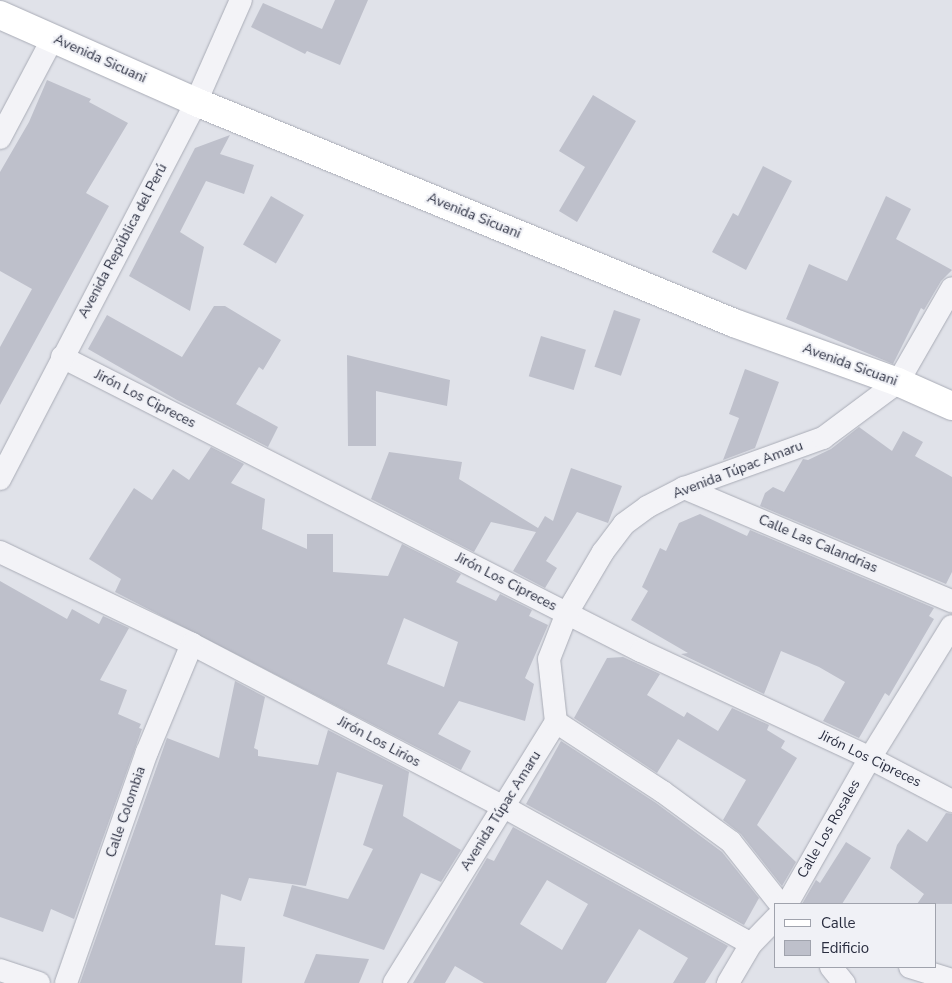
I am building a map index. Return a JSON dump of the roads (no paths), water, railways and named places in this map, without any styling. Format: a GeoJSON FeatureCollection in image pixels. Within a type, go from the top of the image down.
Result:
{"type":"FeatureCollection","features":[{"type":"Feature","properties":{"kind":"street","name":"Avenida República del Perú"},"geometry":{"type":"LineString","coordinates":[[0,479],[196,102],[241,0]]}},
{"type":"Feature","properties":{"kind":"street","name":"Avenida Sicuani"},"geometry":{"type":"LineString","coordinates":[[0,15],[196,102],[734,323],[898,382],[952,406]]}},
{"type":"Feature","properties":{"kind":"street"},"geometry":{"type":"LineString","coordinates":[[0,138],[53,38]]}},
{"type":"Feature","properties":{"kind":"street","name":"Avenida Túpac Amaru"},"geometry":{"type":"LineString","coordinates":[[394,983],[556,722],[549,659],[567,613],[603,552],[624,524],[646,508],[684,488],[823,438],[898,382],[952,288]]}},
{"type":"Feature","properties":{"kind":"street","name":"Jirón Los Cipreces"},"geometry":{"type":"LineString","coordinates":[[62,357],[641,651],[870,758],[952,801]]}},
{"type":"Feature","properties":{"kind":"street","name":"Calle Las Calandrias"},"geometry":{"type":"LineString","coordinates":[[684,488],[952,601]]}},
{"type":"Feature","properties":{"kind":"street","name":"Jirón Los Lirios"},"geometry":{"type":"LineString","coordinates":[[0,552],[192,644],[504,807],[751,944]]}},
{"type":"Feature","properties":{"kind":"street","name":"Calle Los Rosales"},"geometry":{"type":"LineString","coordinates":[[787,903],[870,758],[952,626]]}},
{"type":"Feature","properties":{"kind":"street","name":"Calle Colombia"},"geometry":{"type":"LineString","coordinates":[[66,983],[147,752],[192,644]]}},
{"type":"Feature","properties":{"kind":"street"},"geometry":{"type":"LineString","coordinates":[[556,722],[663,792],[731,842],[779,903]]}},
{"type":"Feature","properties":{"kind":"street"},"geometry":{"type":"LineString","coordinates":[[728,983],[751,944],[774,920]]}},
{"type":"Feature","properties":{"kind":"street"},"geometry":{"type":"LineString","coordinates":[[832,968],[844,983]]}},
{"type":"Feature","properties":{"kind":"street"},"geometry":{"type":"LineString","coordinates":[[913,968],[952,980]]}},
{"type":"Feature","properties":{"kind":"street"},"geometry":{"type":"LineString","coordinates":[[0,970],[39,983]]}}]}
